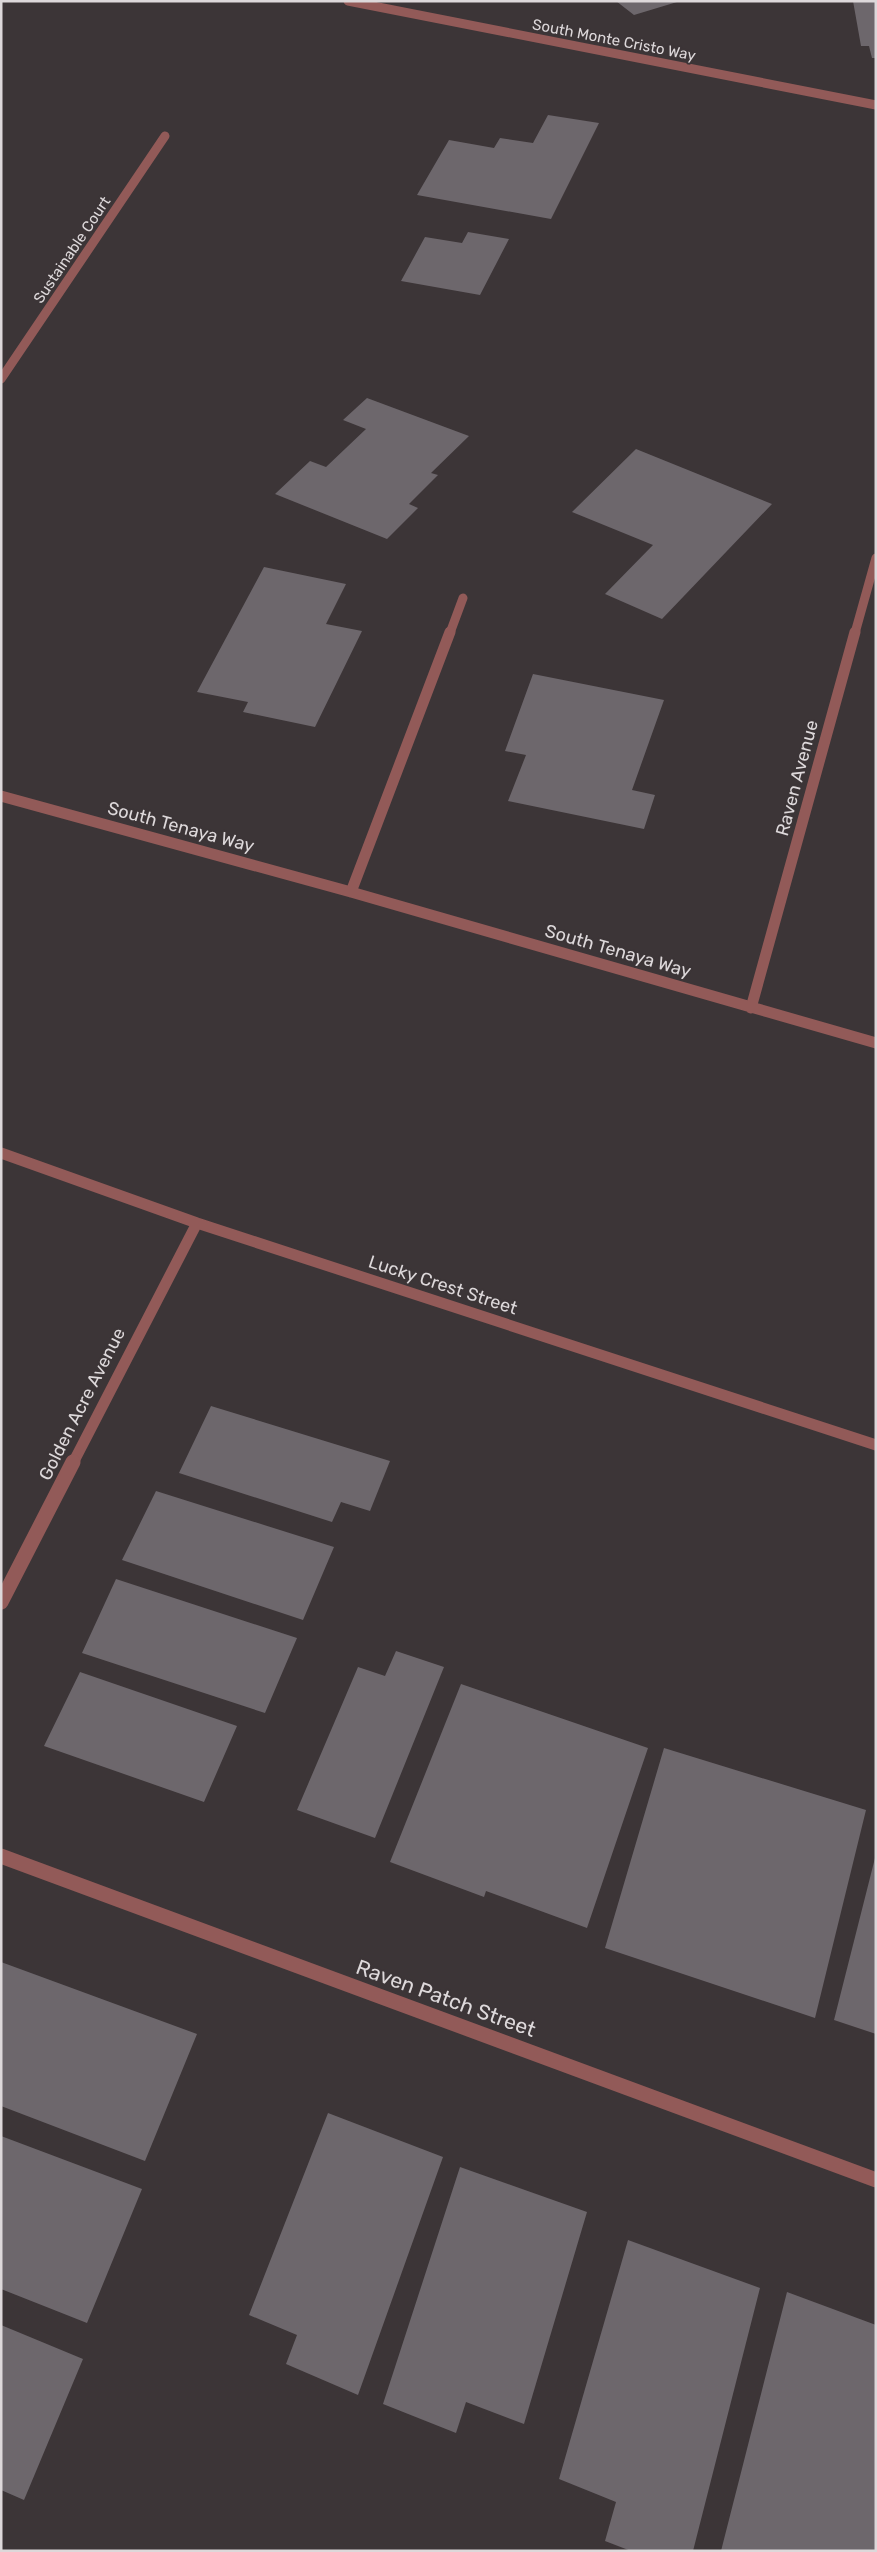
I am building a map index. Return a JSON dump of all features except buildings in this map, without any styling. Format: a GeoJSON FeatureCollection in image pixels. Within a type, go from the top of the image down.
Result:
{"type":"FeatureCollection","features":[{"type":"Feature","properties":{"kind":"street","name":"South Monte Cristo Way"},"geometry":{"type":"LineString","coordinates":[[348,1],[876,105]]}},
{"type":"Feature","properties":{"kind":"street","name":"Sustainable Court"},"geometry":{"type":"LineString","coordinates":[[1,378],[165,136]]}},
{"type":"Feature","properties":{"kind":"street","name":"Raven Avenue"},"geometry":{"type":"LineString","coordinates":[[751,1008],[876,558]]}},
{"type":"Feature","properties":{"kind":"street"},"geometry":{"type":"LineString","coordinates":[[351,892],[463,598]]}},
{"type":"Feature","properties":{"kind":"street","name":"South Tenaya Way"},"geometry":{"type":"LineString","coordinates":[[1,796],[351,892],[876,1043]]}},
{"type":"Feature","properties":{"kind":"street","name":"Lucky Crest Street"},"geometry":{"type":"LineString","coordinates":[[1,1153],[197,1223],[876,1446]]}},
{"type":"Feature","properties":{"kind":"street","name":"Golden Acre Avenue"},"geometry":{"type":"LineString","coordinates":[[1,1602],[197,1223]]}},
{"type":"Feature","properties":{"kind":"street","name":"Raven Patch Street"},"geometry":{"type":"LineString","coordinates":[[1,1856],[876,2180]]}}]}
